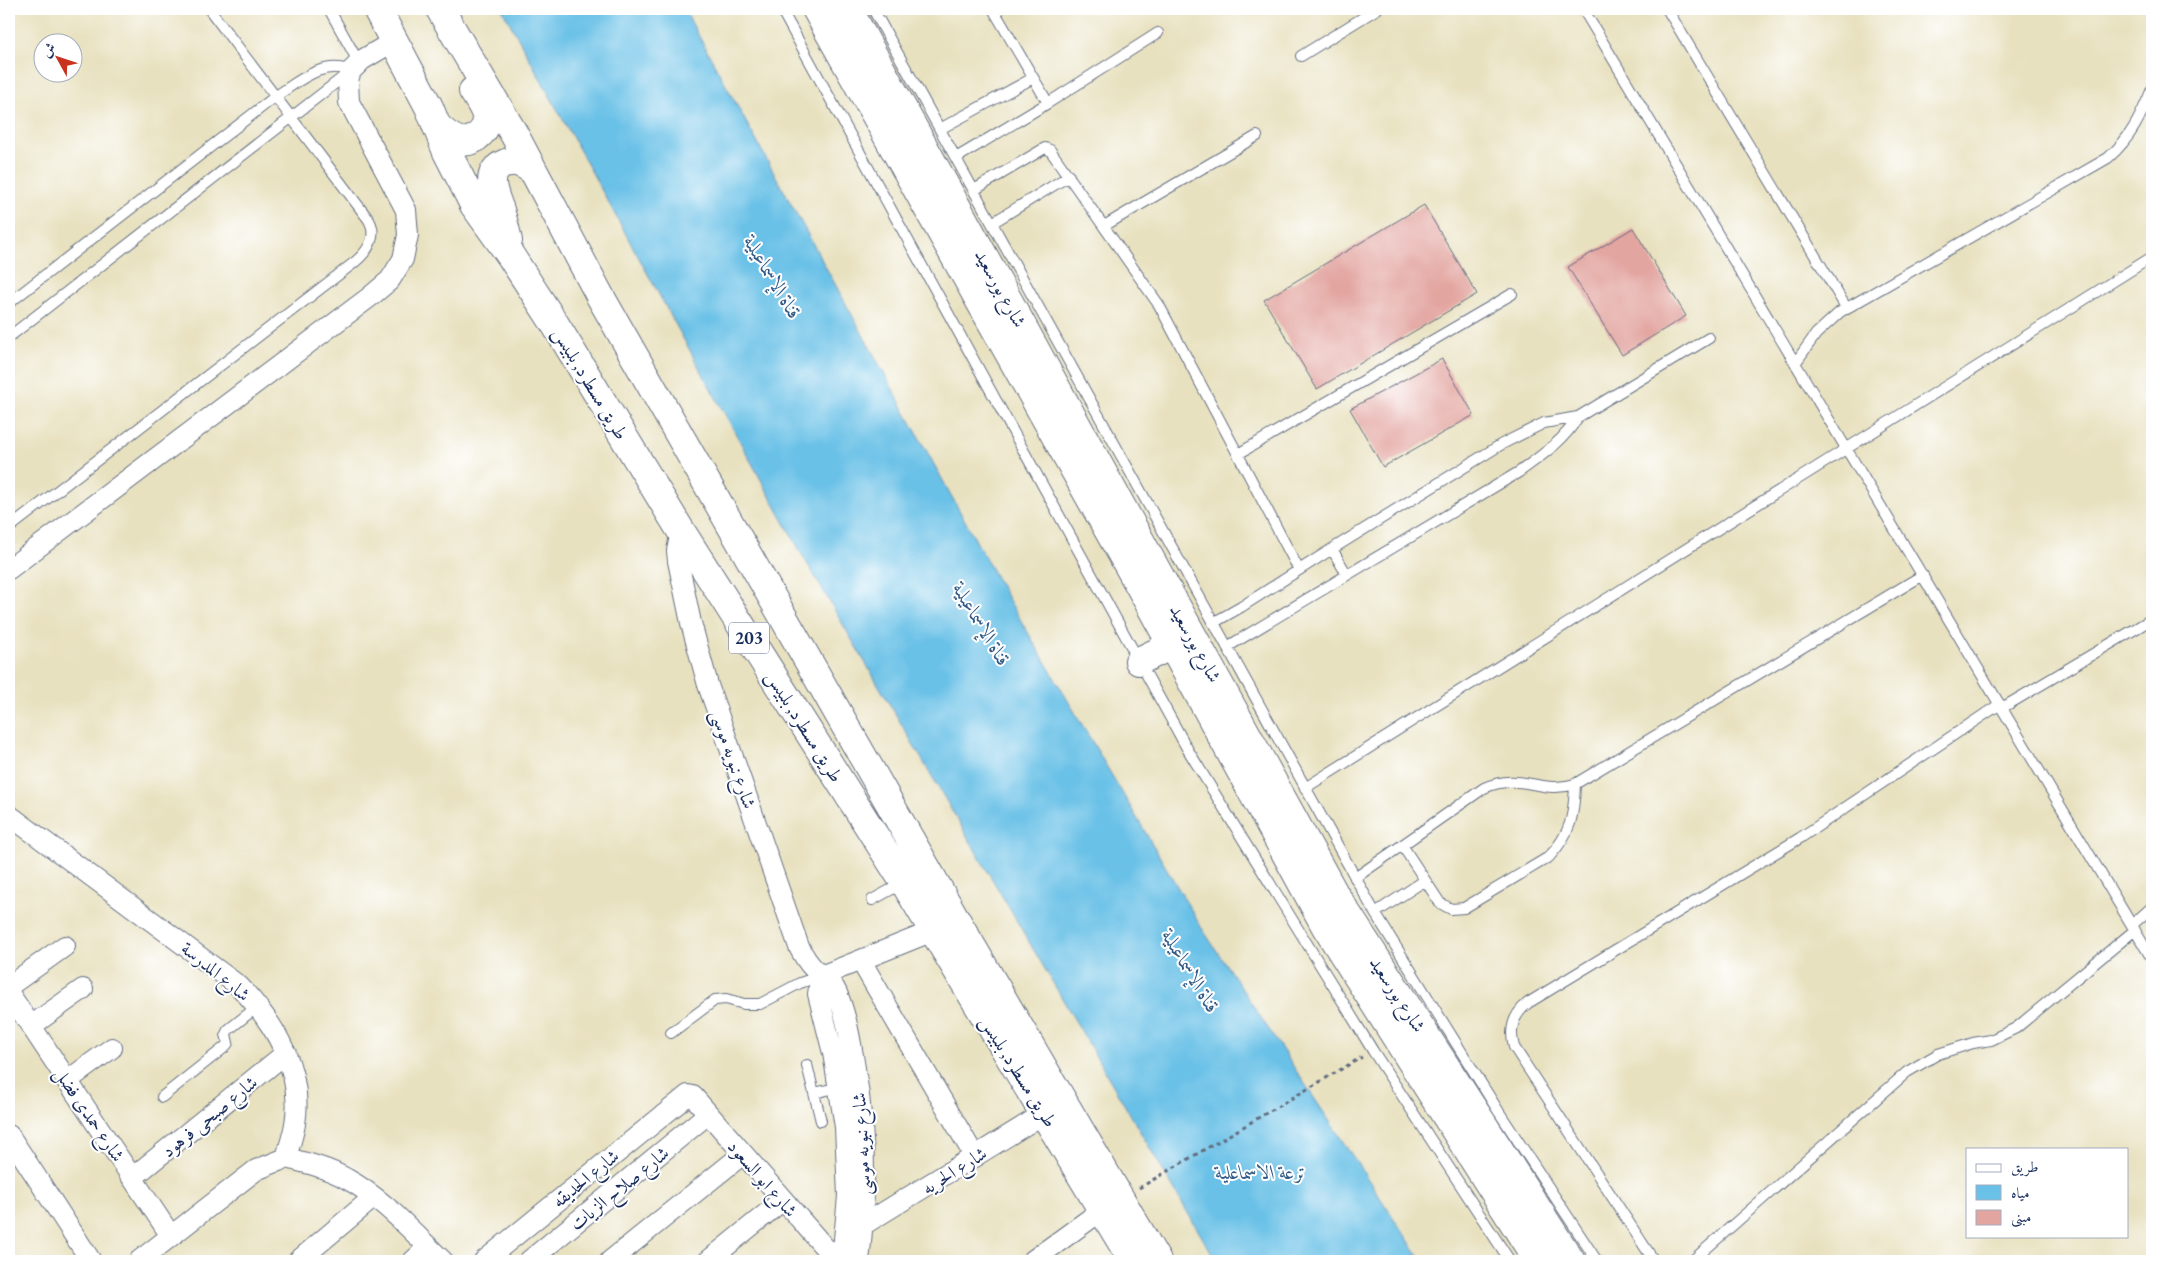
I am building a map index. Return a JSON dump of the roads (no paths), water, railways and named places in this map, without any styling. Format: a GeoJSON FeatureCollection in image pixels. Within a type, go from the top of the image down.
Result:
{"type":"FeatureCollection","features":[{"type":"Feature","properties":{"kind":"main road","name":"طريق مسطرد, بلبيس"},"geometry":{"type":"LineString","coordinates":[[376,9],[426,100],[460,179],[471,199],[556,324],[681,531],[904,882],[1133,1261]]}},
{"type":"Feature","properties":{"kind":"main road","name":"طريق مسطرد, بلبيس"},"geometry":{"type":"LineString","coordinates":[[440,9],[491,94],[600,296],[955,918],[1157,1261]]}},
{"type":"Feature","properties":{"kind":"main road","name":"شارع بورسعيد"},"geometry":{"type":"LineString","coordinates":[[816,9],[1172,645],[1326,927],[1538,1261]]}},
{"type":"Feature","properties":{"kind":"main road","name":"شارع بورسعيد"},"geometry":{"type":"LineString","coordinates":[[848,9],[1334,893],[1572,1261]]}},
{"type":"Feature","properties":{"kind":"main road"},"geometry":{"type":"LineString","coordinates":[[436,125],[450,138],[468,141],[477,137],[484,130],[487,121],[485,113],[466,75],[458,41]]}},
{"type":"Feature","properties":{"kind":"main road"},"geometry":{"type":"LineString","coordinates":[[510,254],[504,223],[492,193],[493,174],[498,167],[507,162],[516,161],[525,164],[534,172]]}},
{"type":"Feature","properties":{"kind":"main road"},"geometry":{"type":"LineString","coordinates":[[1139,661],[1172,645]]}},
{"type":"Feature","properties":{"kind":"street"},"geometry":{"type":"LineString","coordinates":[[9,569],[390,280],[403,259],[408,234],[406,210],[349,102],[348,80],[355,67],[394,41]]}},
{"type":"Feature","properties":{"kind":"street","name":"شارع نبويه موسى"},"geometry":{"type":"LineString","coordinates":[[681,531],[677,551],[678,561],[691,623],[706,677],[799,947],[806,959],[821,976],[833,985],[850,1035],[860,1098],[865,1162],[863,1225],[836,1258]]}},
{"type":"Feature","properties":{"kind":"street","name":"شارع المدرسة"},"geometry":{"type":"LineString","coordinates":[[9,815],[239,986],[258,1006],[274,1028],[286,1053],[295,1088],[295,1123],[286,1158]]}},
{"type":"Feature","properties":{"kind":"street"},"geometry":{"type":"LineString","coordinates":[[821,976],[933,931]]}},
{"type":"Feature","properties":{"kind":"street"},"geometry":{"type":"LineString","coordinates":[[9,986],[65,946]]}},
{"type":"Feature","properties":{"kind":"street"},"geometry":{"type":"LineString","coordinates":[[861,961],[975,1157]]}},
{"type":"Feature","properties":{"kind":"street","name":"شارع نبويه موسى"},"geometry":{"type":"LineString","coordinates":[[821,976],[818,994],[840,1087],[847,1162],[848,1196],[836,1258]]}},
{"type":"Feature","properties":{"kind":"street"},"geometry":{"type":"LineString","coordinates":[[31,1026],[83,989]]}},
{"type":"Feature","properties":{"kind":"street","name":"شارع حمدى فضل"},"geometry":{"type":"LineString","coordinates":[[9,993],[171,1236]]}},
{"type":"Feature","properties":{"kind":"street"},"geometry":{"type":"LineString","coordinates":[[67,1080],[112,1048]]}},
{"type":"Feature","properties":{"kind":"street","name":"شارع صبحى فرهود"},"geometry":{"type":"LineString","coordinates":[[132,1178],[286,1053]]}},
{"type":"Feature","properties":{"kind":"street","name":"شارع ابو السعود"},"geometry":{"type":"LineString","coordinates":[[688,1095],[693,1096],[782,1200],[836,1258]]}},
{"type":"Feature","properties":{"kind":"street","name":"شارع الحديقه"},"geometry":{"type":"LineString","coordinates":[[484,1261],[688,1095]]}},
{"type":"Feature","properties":{"kind":"street","name":"شارع الحريه"},"geometry":{"type":"LineString","coordinates":[[863,1225],[1045,1113]]}},
{"type":"Feature","properties":{"kind":"street","name":"شارع صلاح الزيات"},"geometry":{"type":"LineString","coordinates":[[529,1261],[708,1114]]}},
{"type":"Feature","properties":{"kind":"street"},"geometry":{"type":"LineString","coordinates":[[9,1135],[91,1261]]}},
{"type":"Feature","properties":{"kind":"street"},"geometry":{"type":"LineString","coordinates":[[610,1261],[743,1154]]}},
{"type":"Feature","properties":{"kind":"street"},"geometry":{"type":"LineString","coordinates":[[140,1261],[256,1170],[286,1158],[318,1166],[347,1179],[374,1197],[443,1261]]}},
{"type":"Feature","properties":{"kind":"street"},"geometry":{"type":"LineString","coordinates":[[298,1261],[374,1197]]}},
{"type":"Feature","properties":{"kind":"street"},"geometry":{"type":"LineString","coordinates":[[708,1261],[782,1200]]}},
{"type":"Feature","properties":{"kind":"street"},"geometry":{"type":"LineString","coordinates":[[1032,1261],[1102,1210]]}},
{"type":"Feature","properties":{"kind":"street"},"geometry":{"type":"LineString","coordinates":[[413,1261],[428,1247]]}},
{"type":"Feature","properties":{"kind":"lane"},"geometry":{"type":"LineString","coordinates":[[9,528],[348,268],[365,252],[373,236],[369,220],[293,116],[209,9]]}},
{"type":"Feature","properties":{"kind":"lane"},"geometry":{"type":"LineString","coordinates":[[329,9],[355,67]]}},
{"type":"Feature","properties":{"kind":"lane"},"geometry":{"type":"LineString","coordinates":[[780,9],[1188,750],[1373,1051],[1510,1261]]}},
{"type":"Feature","properties":{"kind":"lane"},"geometry":{"type":"LineString","coordinates":[[873,9],[1375,913],[1499,1112],[1597,1261]]}},
{"type":"Feature","properties":{"kind":"lane"},"geometry":{"type":"LineString","coordinates":[[993,9],[1048,104]]}},
{"type":"Feature","properties":{"kind":"lane"},"geometry":{"type":"LineString","coordinates":[[1301,56],[1377,9]]}},
{"type":"Feature","properties":{"kind":"lane"},"geometry":{"type":"LineString","coordinates":[[1584,9],[2152,960]]}},
{"type":"Feature","properties":{"kind":"lane"},"geometry":{"type":"LineString","coordinates":[[1668,9],[1847,309]]}},
{"type":"Feature","properties":{"kind":"lane"},"geometry":{"type":"LineString","coordinates":[[956,158],[1048,104],[1158,33]]}},
{"type":"Feature","properties":{"kind":"lane"},"geometry":{"type":"LineString","coordinates":[[9,303],[276,96],[319,70],[335,67],[355,67]]}},
{"type":"Feature","properties":{"kind":"lane"},"geometry":{"type":"LineString","coordinates":[[9,337],[355,67]]}},
{"type":"Feature","properties":{"kind":"lane"},"geometry":{"type":"LineString","coordinates":[[940,129],[1033,78]]}},
{"type":"Feature","properties":{"kind":"lane"},"geometry":{"type":"LineString","coordinates":[[1796,362],[1821,328],[1834,316],[2108,158],[2135,128],[2152,89]]}},
{"type":"Feature","properties":{"kind":"lane"},"geometry":{"type":"LineString","coordinates":[[1104,226],[1257,136]]}},
{"type":"Feature","properties":{"kind":"lane"},"geometry":{"type":"LineString","coordinates":[[974,190],[1045,148],[1050,150],[1159,305],[1299,570]]}},
{"type":"Feature","properties":{"kind":"lane"},"geometry":{"type":"LineString","coordinates":[[992,224],[1069,176]]}},
{"type":"Feature","properties":{"kind":"lane"},"geometry":{"type":"LineString","coordinates":[[1305,788],[2152,257]]}},
{"type":"Feature","properties":{"kind":"lane"},"geometry":{"type":"LineString","coordinates":[[1238,454],[1512,294]]}},
{"type":"Feature","properties":{"kind":"lane"},"geometry":{"type":"LineString","coordinates":[[1213,622],[1241,607],[1332,549],[1523,433],[1544,423],[1578,417],[1709,338]]}},
{"type":"Feature","properties":{"kind":"lane"},"geometry":{"type":"LineString","coordinates":[[1227,647],[1519,472],[1556,444],[1570,430],[1578,417]]}},
{"type":"Feature","properties":{"kind":"lane"},"geometry":{"type":"LineString","coordinates":[[1332,549],[1347,575]]}},
{"type":"Feature","properties":{"kind":"lane"},"geometry":{"type":"LineString","coordinates":[[1355,878],[1493,784],[1520,781],[1557,788],[1575,784],[1923,575]]}},
{"type":"Feature","properties":{"kind":"lane"},"geometry":{"type":"LineString","coordinates":[[1654,1261],[1514,1047],[1512,1031],[1516,1015],[1528,1004],[1800,838],[2001,706],[2152,619]]}},
{"type":"Feature","properties":{"kind":"lane"},"geometry":{"type":"LineString","coordinates":[[1402,846],[1440,903],[1445,907],[1458,910],[1470,906],[1549,857],[1565,838],[1570,826],[1574,814],[1575,784]]}},
{"type":"Feature","properties":{"kind":"lane"},"geometry":{"type":"LineString","coordinates":[[1375,913],[1424,881]]}},
{"type":"Feature","properties":{"kind":"lane"},"geometry":{"type":"LineString","coordinates":[[872,900],[904,882]]}},
{"type":"Feature","properties":{"kind":"lane"},"geometry":{"type":"LineString","coordinates":[[1692,1261],[1907,1072],[1938,1054],[1973,1043],[1991,1040],[2016,1028],[2133,928],[2152,908]]}},
{"type":"Feature","properties":{"kind":"lane"},"geometry":{"type":"LineString","coordinates":[[671,1033],[715,1000],[726,999],[750,1005],[760,1004],[800,983],[821,976]]}},
{"type":"Feature","properties":{"kind":"lane"},"geometry":{"type":"LineString","coordinates":[[162,1097],[225,1047],[228,1043],[226,1034],[228,1030],[258,1006]]}},
{"type":"Feature","properties":{"kind":"lane"},"geometry":{"type":"LineString","coordinates":[[807,1065],[821,1121]]}},
{"type":"Feature","properties":{"kind":"lane"},"geometry":{"type":"LineString","coordinates":[[814,1092],[840,1087]]}},
{"type":"Feature","properties":{"kind":"water","name":"ترعة الاسماعلية"},"geometry":{"type":"Polygon","coordinates":[[[502,9],[684,9],[1003,590],[1201,927],[1422,1261],[1216,1261],[804,558],[502,9]]]}},
{"type":"Feature","properties":{"kind":"water label","name":"قناة الإسماعيلية"},"geometry":{"type":"Point","coordinates":[773,277]}},
{"type":"Feature","properties":{"kind":"water label","name":"قناة الإسماعيلية"},"geometry":{"type":"Point","coordinates":[982,624]}},
{"type":"Feature","properties":{"kind":"water label","name":"قناة الإسماعيلية"},"geometry":{"type":"Point","coordinates":[1191,971]}}]}
